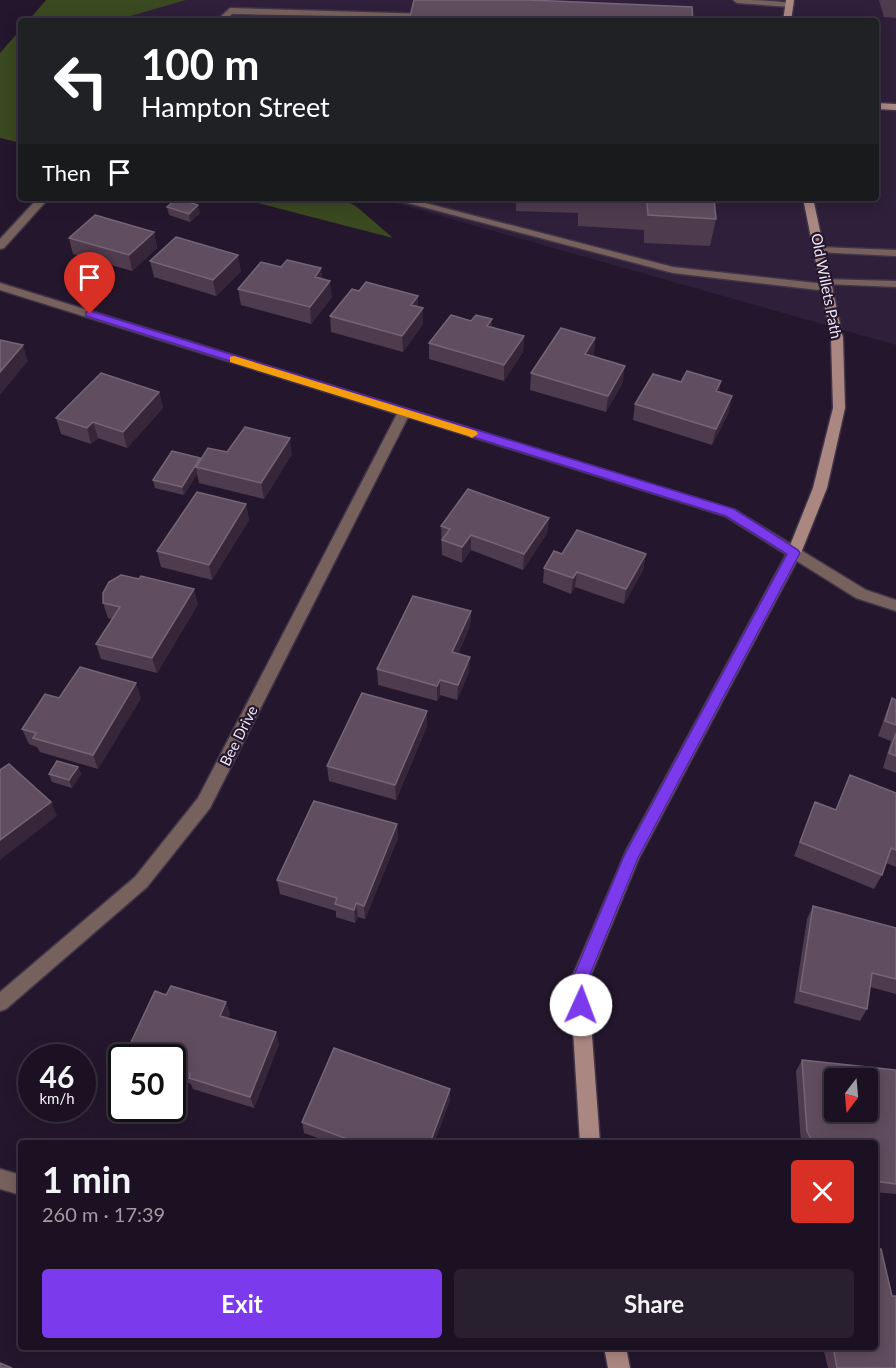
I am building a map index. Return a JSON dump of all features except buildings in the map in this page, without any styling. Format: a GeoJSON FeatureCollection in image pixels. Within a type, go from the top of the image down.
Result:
{"type":"FeatureCollection","features":[{"type":"Feature","properties":{"kind":"main road"},"geometry":{"type":"LineString","coordinates":[[787,18],[790,2]]}},
{"type":"Feature","properties":{"kind":"main road"},"geometry":{"type":"LineString","coordinates":[[879,106],[896,106]]}},
{"type":"Feature","properties":{"kind":"main road","name":"Old Willets Path"},"geometry":{"type":"LineString","coordinates":[[590,1140],[579,982],[632,856],[794,553],[820,488],[839,408],[837,338],[809,201]]}},
{"type":"Feature","properties":{"kind":"main road"},"geometry":{"type":"LineString","coordinates":[[616,1350],[619,1368]]}},
{"type":"Feature","properties":{"kind":"street"},"geometry":{"type":"LineString","coordinates":[[737,0],[790,2]]}},
{"type":"Feature","properties":{"kind":"street"},"geometry":{"type":"LineString","coordinates":[[223,18],[230,11],[281,16],[439,17]]}},
{"type":"Feature","properties":{"kind":"street"},"geometry":{"type":"LineString","coordinates":[[0,246],[41,201]]}},
{"type":"Feature","properties":{"kind":"street"},"geometry":{"type":"LineString","coordinates":[[406,201],[673,270],[826,284],[896,284]]}},
{"type":"Feature","properties":{"kind":"street"},"geometry":{"type":"LineString","coordinates":[[819,250],[896,253]]}},
{"type":"Feature","properties":{"kind":"street"},"geometry":{"type":"LineString","coordinates":[[0,286],[730,513],[861,594],[896,606]]}},
{"type":"Feature","properties":{"kind":"street","name":"Bee Drive"},"geometry":{"type":"LineString","coordinates":[[0,1003],[141,882],[204,803],[404,413]]}},
{"type":"Feature","properties":{"kind":"street"},"geometry":{"type":"LineString","coordinates":[[0,1179],[18,1184]]}},
{"type":"Feature","properties":{"kind":"shaded area"},"geometry":{"type":"Polygon","coordinates":[[[95,0],[896,0],[896,345],[388,201],[879,201],[879,18],[74,18],[95,0]]]}},
{"type":"Feature","properties":{"kind":"green space"},"geometry":{"type":"Polygon","coordinates":[[[46,0],[186,0],[123,18],[31,18],[46,0]]]}},
{"type":"Feature","properties":{"kind":"green space"},"geometry":{"type":"Polygon","coordinates":[[[18,32],[18,142],[0,138],[0,53],[18,32]]]}},
{"type":"Feature","properties":{"kind":"green space"},"geometry":{"type":"Polygon","coordinates":[[[251,201],[347,201],[393,238],[251,201]]]}},
{"type":"Feature","properties":{"kind":"slow traffic"},"geometry":{"type":"LineString","coordinates":[[234,359],[472,434]]}},
{"type":"Feature","properties":{"kind":"route"},"geometry":{"type":"LineString","coordinates":[[90,314],[730,513],[794,553],[632,856],[579,982],[581,1005]]}}]}
